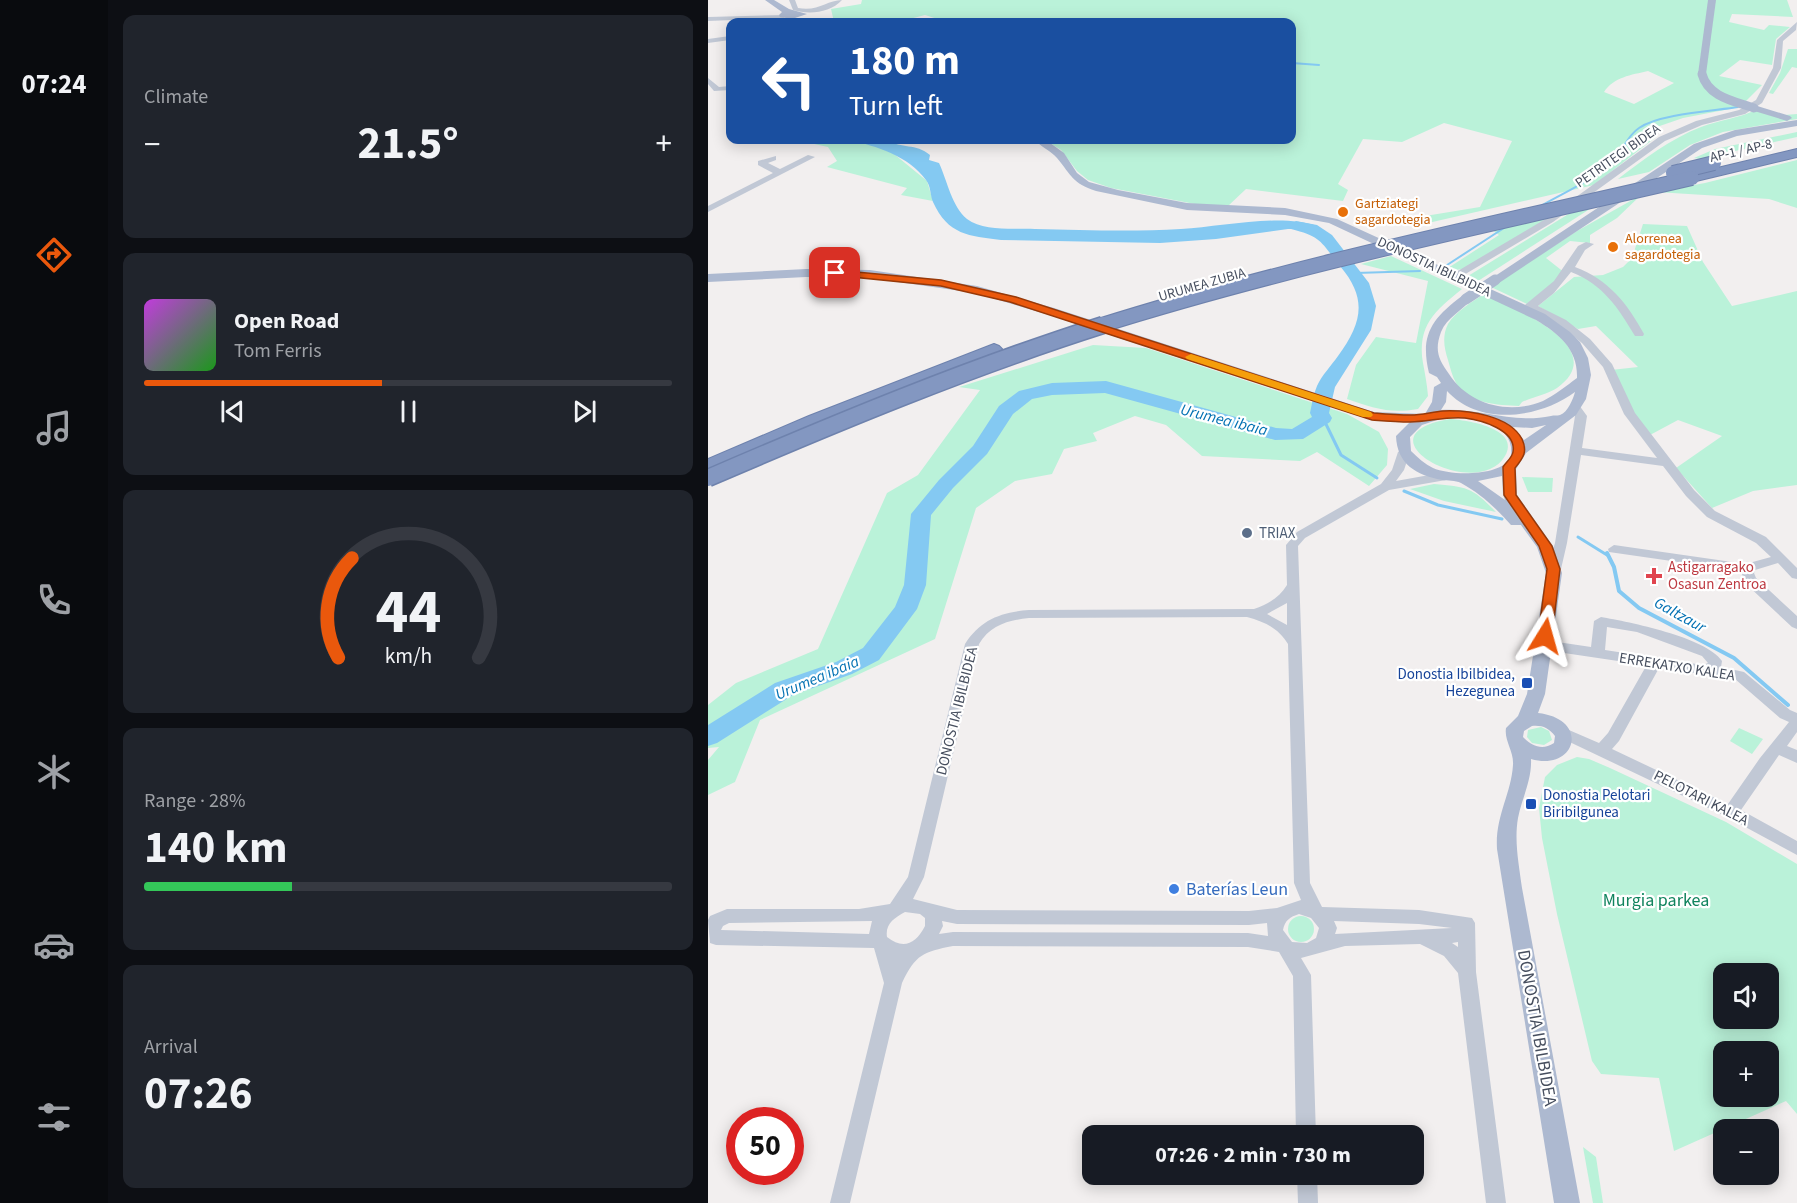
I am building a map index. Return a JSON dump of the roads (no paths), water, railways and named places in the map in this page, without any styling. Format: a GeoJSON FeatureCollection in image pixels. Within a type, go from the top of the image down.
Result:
{"type":"FeatureCollection","features":[{"type":"Feature","properties":{"kind":"highway","name":"AP-1 / AP-8"},"geometry":{"type":"LineString","coordinates":[[1714,163],[1797,145]]}},
{"type":"Feature","properties":{"kind":"highway","name":"AP-1 / AP-8"},"geometry":{"type":"LineString","coordinates":[[1692,178],[1797,153]]}},
{"type":"Feature","properties":{"kind":"highway","name":"URUMEA ZUBIA"},"geometry":{"type":"LineString","coordinates":[[708,465],[815,419],[994,349],[1154,298],[1279,264],[1714,163]]}},
{"type":"Feature","properties":{"kind":"highway","name":"URUMEA ZUBIA"},"geometry":{"type":"LineString","coordinates":[[708,478],[952,377],[1118,320],[1294,270],[1692,178]]}},
{"type":"Feature","properties":{"kind":"highway"},"geometry":{"type":"LineString","coordinates":[[708,454],[897,380],[994,349]]}},
{"type":"Feature","properties":{"kind":"main road"},"geometry":{"type":"LineString","coordinates":[[770,0],[786,15],[797,18]]}},
{"type":"Feature","properties":{"kind":"main road"},"geometry":{"type":"LineString","coordinates":[[1712,0],[1702,74],[1704,83],[1713,91],[1793,123]]}},
{"type":"Feature","properties":{"kind":"main road"},"geometry":{"type":"LineString","coordinates":[[1682,155],[1683,150],[1708,135],[1758,118],[1760,115],[1754,108]]}},
{"type":"Feature","properties":{"kind":"main road"},"geometry":{"type":"LineString","coordinates":[[1519,451],[1513,434],[1456,403],[1441,387],[1433,364],[1432,338],[1442,318],[1466,299],[1698,146],[1735,133],[1793,123]]}},
{"type":"Feature","properties":{"kind":"main road"},"geometry":{"type":"LineString","coordinates":[[1665,166],[1706,148],[1789,131],[1793,123]]}},
{"type":"Feature","properties":{"kind":"main road","name":"DONOSTIA IBILBIDEA"},"geometry":{"type":"LineString","coordinates":[[1046,144],[1060,154],[1076,179],[1094,188],[1198,207],[1271,209],[1323,217],[1350,227],[1454,277],[1527,308],[1561,331],[1576,345],[1583,361],[1583,380],[1574,408]]}},
{"type":"Feature","properties":{"kind":"main road"},"geometry":{"type":"LineString","coordinates":[[708,278],[806,273],[907,278],[977,290],[1050,311],[1372,416],[1428,417],[1454,414],[1521,424],[1554,420],[1574,408]]}},
{"type":"Feature","properties":{"kind":"main road"},"geometry":{"type":"LineString","coordinates":[[1433,364],[1442,370],[1452,389],[1461,397],[1475,404],[1500,410],[1541,407],[1583,380]]}},
{"type":"Feature","properties":{"kind":"main road"},"geometry":{"type":"LineString","coordinates":[[1403,447],[1403,436],[1411,426],[1428,417],[1439,402],[1441,387]]}},
{"type":"Feature","properties":{"kind":"main road"},"geometry":{"type":"LineString","coordinates":[[1372,416],[1420,467],[1446,476],[1463,478],[1493,475],[1514,464],[1519,451],[1574,408]]}},
{"type":"Feature","properties":{"kind":"main road"},"geometry":{"type":"LineString","coordinates":[[1509,467],[1510,495],[1546,538],[1553,576],[1536,694],[1526,720]]}},
{"type":"Feature","properties":{"kind":"main road"},"geometry":{"type":"LineString","coordinates":[[1463,478],[1496,499],[1546,538]]}},
{"type":"Feature","properties":{"kind":"main road"},"geometry":{"type":"LineString","coordinates":[[1546,538],[1544,559],[1553,576]]}},
{"type":"Feature","properties":{"kind":"main road"},"geometry":{"type":"LineString","coordinates":[[1536,694],[1555,740]]}},
{"type":"Feature","properties":{"kind":"main road"},"geometry":{"type":"LineString","coordinates":[[1542,719],[1555,740],[1531,752],[1519,744],[1514,736],[1515,728],[1526,720],[1542,719]]}},
{"type":"Feature","properties":{"kind":"main road","name":"DONOSTIA IBILBIDEA"},"geometry":{"type":"LineString","coordinates":[[1508,852],[1532,771],[1555,740]]}},
{"type":"Feature","properties":{"kind":"main road","name":"DONOSTIA IBILBIDEA"},"geometry":{"type":"LineString","coordinates":[[1519,744],[1522,763],[1508,818],[1508,852],[1512,888],[1567,1203]]}},
{"type":"Feature","properties":{"kind":"street"},"geometry":{"type":"LineString","coordinates":[[792,0],[797,18],[819,8],[834,5],[839,0]]}},
{"type":"Feature","properties":{"kind":"street"},"geometry":{"type":"LineString","coordinates":[[816,0],[819,8]]}},
{"type":"Feature","properties":{"kind":"street"},"geometry":{"type":"LineString","coordinates":[[759,8],[778,7]]}},
{"type":"Feature","properties":{"kind":"street"},"geometry":{"type":"LineString","coordinates":[[773,18],[786,15]]}},
{"type":"Feature","properties":{"kind":"street"},"geometry":{"type":"LineString","coordinates":[[708,19],[726,19]]}},
{"type":"Feature","properties":{"kind":"street","name":"PETRITEGI BIDEA"},"geometry":{"type":"LineString","coordinates":[[1454,277],[1550,220],[1662,139],[1699,123],[1742,112],[1759,101],[1777,68],[1780,40],[1797,24]]}},
{"type":"Feature","properties":{"kind":"street"},"geometry":{"type":"LineString","coordinates":[[708,41],[726,39]]}},
{"type":"Feature","properties":{"kind":"street"},"geometry":{"type":"LineString","coordinates":[[708,80],[717,89],[726,88]]}},
{"type":"Feature","properties":{"kind":"street"},"geometry":{"type":"LineString","coordinates":[[708,209],[811,157]]}},
{"type":"Feature","properties":{"kind":"street"},"geometry":{"type":"LineString","coordinates":[[773,158],[761,163],[778,172]]}},
{"type":"Feature","properties":{"kind":"street"},"geometry":{"type":"LineString","coordinates":[[1527,308],[1552,291],[1571,269],[1581,248],[1589,244]]}},
{"type":"Feature","properties":{"kind":"street"},"geometry":{"type":"LineString","coordinates":[[1571,269],[1592,275],[1611,291],[1630,314],[1639,334]]}},
{"type":"Feature","properties":{"kind":"street"},"geometry":{"type":"LineString","coordinates":[[1527,308],[1562,322],[1586,341],[1608,366],[1630,414],[1690,493],[1712,514],[1761,540],[1797,575]]}},
{"type":"Feature","properties":{"kind":"street"},"geometry":{"type":"LineString","coordinates":[[1546,538],[1576,452],[1581,415],[1574,408]]}},
{"type":"Feature","properties":{"kind":"street"},"geometry":{"type":"LineString","coordinates":[[1385,487],[1398,470],[1403,447]]}},
{"type":"Feature","properties":{"kind":"street"},"geometry":{"type":"LineString","coordinates":[[1576,452],[1668,463]]}},
{"type":"Feature","properties":{"kind":"street"},"geometry":{"type":"LineString","coordinates":[[1306,1125],[1302,975],[1307,960],[1320,945],[1328,928],[1316,912],[1302,883],[1291,549],[1294,541],[1385,487],[1446,476]]}},
{"type":"Feature","properties":{"kind":"street"},"geometry":{"type":"LineString","coordinates":[[1614,549],[1634,550],[1728,567],[1749,567],[1779,559]]}},
{"type":"Feature","properties":{"kind":"street"},"geometry":{"type":"LineString","coordinates":[[1749,567],[1747,573],[1750,580],[1797,624]]}},
{"type":"Feature","properties":{"kind":"street","name":"DONOSTIA IBILBIDEA"},"geometry":{"type":"LineString","coordinates":[[892,910],[908,893],[916,877],[972,644],[985,627],[1010,616],[1029,614],[1245,614],[1262,611],[1276,605],[1286,597],[1292,587]]}},
{"type":"Feature","properties":{"kind":"street","name":"DONOSTIA IBILBIDEA"},"geometry":{"type":"LineString","coordinates":[[1245,614],[1274,621],[1286,630],[1293,640]]}},
{"type":"Feature","properties":{"kind":"street"},"geometry":{"type":"LineString","coordinates":[[1597,654],[1601,621],[1640,628],[1695,647],[1707,653],[1715,661],[1713,667],[1704,670]]}},
{"type":"Feature","properties":{"kind":"street","name":"ERREKATXO KALEA"},"geometry":{"type":"LineString","coordinates":[[1544,645],[1739,675],[1785,714],[1797,721],[1731,812]]}},
{"type":"Feature","properties":{"kind":"street"},"geometry":{"type":"LineString","coordinates":[[1603,749],[1614,737],[1652,668],[1653,662]]}},
{"type":"Feature","properties":{"kind":"street","name":"PELOTARI KALEA"},"geometry":{"type":"LineString","coordinates":[[1555,740],[1603,749],[1731,812],[1797,849]]}},
{"type":"Feature","properties":{"kind":"street"},"geometry":{"type":"LineString","coordinates":[[1776,747],[1797,757]]}},
{"type":"Feature","properties":{"kind":"street"},"geometry":{"type":"LineString","coordinates":[[1466,935],[1345,939],[1320,945],[1304,952],[1257,940],[1236,939],[953,939],[897,952],[881,943],[710,936],[716,921],[727,916],[859,916],[915,905],[930,912],[957,917],[1249,918],[1280,915],[1299,907],[1316,912],[1419,917],[1466,923],[1467,972],[1496,1203]]}},
{"type":"Feature","properties":{"kind":"street"},"geometry":{"type":"LineString","coordinates":[[892,910],[877,929],[893,983]]}},
{"type":"Feature","properties":{"kind":"street"},"geometry":{"type":"LineString","coordinates":[[840,1203],[893,983],[902,965],[934,930],[934,918],[930,912]]}},
{"type":"Feature","properties":{"kind":"street"},"geometry":{"type":"LineString","coordinates":[[1280,915],[1275,923],[1274,932],[1302,975]]}},
{"type":"Feature","properties":{"kind":"street"},"geometry":{"type":"LineString","coordinates":[[1413,936],[1430,940],[1446,948],[1459,959],[1467,972]]}},
{"type":"Feature","properties":{"kind":"street"},"geometry":{"type":"LineString","coordinates":[[1307,1185],[1308,1203]]}},
{"type":"Feature","properties":{"kind":"water"},"geometry":{"type":"Polygon","coordinates":[[[866,144],[898,144],[925,151],[930,155],[929,160],[939,163],[957,208],[962,214],[974,223],[991,228],[1144,230],[1286,221],[1317,226],[1325,236],[1302,229],[1288,229],[1216,239],[1160,243],[1001,240],[969,235],[945,221],[933,202],[928,182],[911,164],[866,144]]]}},
{"type":"Feature","properties":{"kind":"waterway"},"geometry":{"type":"LineString","coordinates":[[1296,63],[1319,65]]}},
{"type":"Feature","properties":{"kind":"waterway"},"geometry":{"type":"LineString","coordinates":[[1539,207],[1607,167],[1617,157],[1634,132],[1648,123],[1673,116],[1738,107]]}},
{"type":"Feature","properties":{"kind":"waterway","name":"Urumea ibaia"},"geometry":{"type":"LineString","coordinates":[[708,737],[784,689],[844,668],[871,654],[906,609],[915,585],[921,514],[946,484],[980,450],[1006,410],[1026,395],[1052,389],[1106,387],[1275,434],[1296,435],[1323,418],[1319,413],[1326,387],[1355,344],[1367,318],[1368,306],[1361,283],[1326,238],[1311,228],[1296,226]]}},
{"type":"Feature","properties":{"kind":"waterway"},"geometry":{"type":"LineString","coordinates":[[1444,267],[1507,226]]}},
{"type":"Feature","properties":{"kind":"waterway"},"geometry":{"type":"LineString","coordinates":[[1356,273],[1420,271]]}},
{"type":"Feature","properties":{"kind":"waterway","name":"Galtzaur"},"geometry":{"type":"LineString","coordinates":[[1323,418],[1341,455],[1377,478]]}},
{"type":"Feature","properties":{"kind":"waterway","name":"Galtzaur"},"geometry":{"type":"LineString","coordinates":[[1404,491],[1438,505],[1502,519]]}},
{"type":"Feature","properties":{"kind":"waterway","name":"Galtzaur"},"geometry":{"type":"LineString","coordinates":[[1578,537],[1607,555]]}},
{"type":"Feature","properties":{"kind":"waterway","name":"Galtzaur"},"geometry":{"type":"LineString","coordinates":[[1607,553],[1614,567],[1619,591],[1639,608],[1734,658],[1788,705]]}},
{"type":"Feature","properties":{"kind":"place","name":"Gartziategi sagardotegia"},"geometry":{"type":"Point","coordinates":[1343,212]}},
{"type":"Feature","properties":{"kind":"place","name":"Alorrenea sagardotegia"},"geometry":{"type":"Point","coordinates":[1613,247]}},
{"type":"Feature","properties":{"kind":"place","name":"TRIAX"},"geometry":{"type":"Point","coordinates":[1247,533]}},
{"type":"Feature","properties":{"kind":"place","name":"Astigarragako Osasun Zentroa"},"geometry":{"type":"Point","coordinates":[1654,576]}},
{"type":"Feature","properties":{"kind":"place","name":"Donostia Ibilbidea, Hezegunea"},"geometry":{"type":"Point","coordinates":[1527,683]}},
{"type":"Feature","properties":{"kind":"place","name":"Donostia Pelotari Biribilgunea"},"geometry":{"type":"Point","coordinates":[1531,804]}},
{"type":"Feature","properties":{"kind":"place","name":"Baterías Leun"},"geometry":{"type":"Point","coordinates":[1174,889]}},
{"type":"Feature","properties":{"kind":"park label","name":"Murgia parkea"},"geometry":{"type":"Point","coordinates":[1656,900]}}]}
